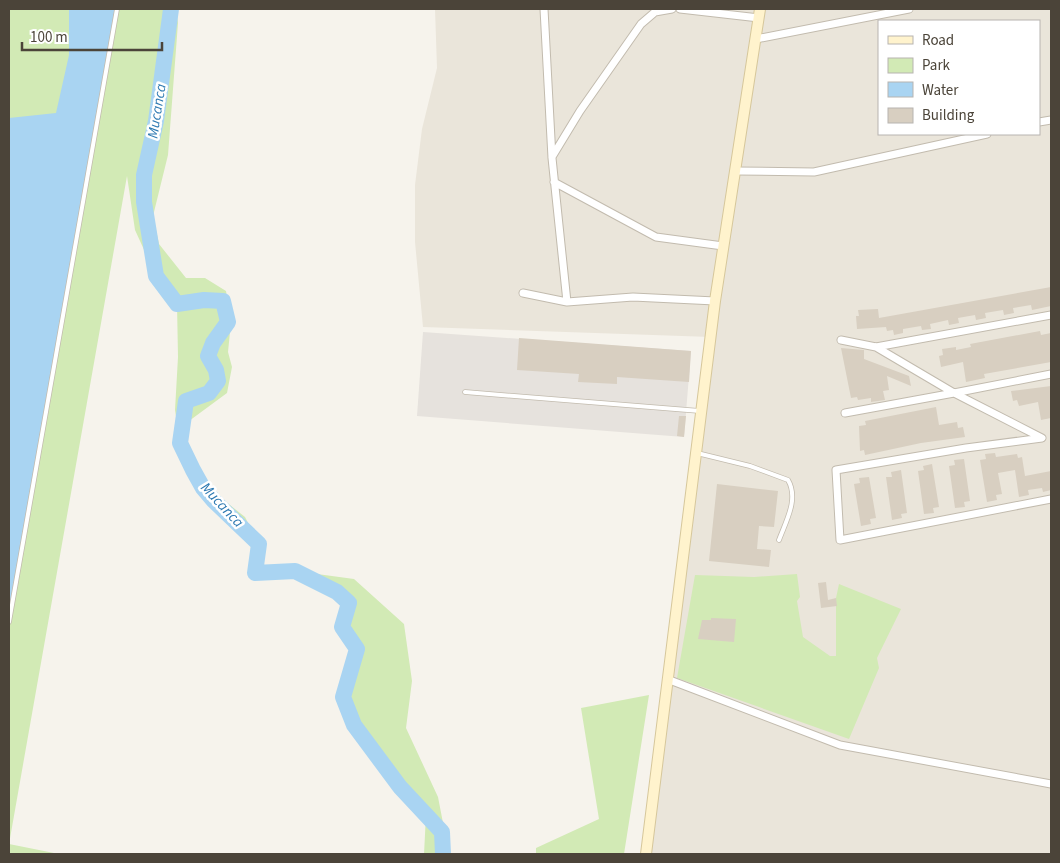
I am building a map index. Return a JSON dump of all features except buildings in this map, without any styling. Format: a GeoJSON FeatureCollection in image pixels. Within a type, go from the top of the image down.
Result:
{"type":"FeatureCollection","features":[{"type":"Feature","properties":{"kind":"street"},"geometry":{"type":"LineString","coordinates":[[544,9],[552,158],[567,302]]}},
{"type":"Feature","properties":{"kind":"street"},"geometry":{"type":"LineString","coordinates":[[552,158],[580,111],[641,24],[655,12],[672,9]]}},
{"type":"Feature","properties":{"kind":"street"},"geometry":{"type":"LineString","coordinates":[[646,854],[723,246],[760,13],[680,9]]}},
{"type":"Feature","properties":{"kind":"street"},"geometry":{"type":"LineString","coordinates":[[756,39],[909,9]]}},
{"type":"Feature","properties":{"kind":"street"},"geometry":{"type":"LineString","coordinates":[[736,171],[814,172],[982,135]]}},
{"type":"Feature","properties":{"kind":"street"},"geometry":{"type":"LineString","coordinates":[[554,182],[656,237],[723,246]]}},
{"type":"Feature","properties":{"kind":"street"},"geometry":{"type":"LineString","coordinates":[[522,293],[567,302],[633,297],[716,301]]}},
{"type":"Feature","properties":{"kind":"street"},"geometry":{"type":"LineString","coordinates":[[876,347],[1051,315]]}},
{"type":"Feature","properties":{"kind":"street"},"geometry":{"type":"LineString","coordinates":[[841,340],[876,347],[954,393],[1042,438]]}},
{"type":"Feature","properties":{"kind":"street"},"geometry":{"type":"LineString","coordinates":[[844,413],[1051,374]]}},
{"type":"Feature","properties":{"kind":"street"},"geometry":{"type":"LineString","coordinates":[[1051,438],[966,448],[836,470],[840,540],[1051,499]]}},
{"type":"Feature","properties":{"kind":"street"},"geometry":{"type":"LineString","coordinates":[[667,678],[840,745],[1051,784]]}},
{"type":"Feature","properties":{"kind":"lane"},"geometry":{"type":"LineString","coordinates":[[9,622],[117,9]]}},
{"type":"Feature","properties":{"kind":"lane"},"geometry":{"type":"LineString","coordinates":[[464,392],[702,411]]}},
{"type":"Feature","properties":{"kind":"lane"},"geometry":{"type":"LineString","coordinates":[[697,452],[750,466],[788,480],[794,489],[792,503],[780,540]]}},
{"type":"Feature","properties":{"kind":"shaded area"},"geometry":{"type":"Polygon","coordinates":[[[435,9],[1051,9],[1051,854],[646,854],[711,337],[423,327],[415,242],[415,185],[422,129],[437,68],[435,9]]]}},
{"type":"Feature","properties":{"kind":"shaded area"},"geometry":{"type":"Polygon","coordinates":[[[423,332],[691,351],[684,437],[417,416],[423,332]]]}},
{"type":"Feature","properties":{"kind":"green space"},"geometry":{"type":"Polygon","coordinates":[[[9,9],[176,9],[178,23],[168,155],[153,216],[159,244],[186,278],[205,278],[226,291],[231,322],[228,352],[232,367],[227,393],[189,421],[185,438],[211,490],[245,517],[259,544],[203,488],[180,443],[175,410],[178,357],[177,304],[156,276],[135,230],[127,176],[9,844],[9,9]]]}},
{"type":"Feature","properties":{"kind":"green space"},"geometry":{"type":"Polygon","coordinates":[[[295,571],[354,579],[404,624],[412,681],[406,728],[438,797],[449,854],[424,854],[426,815],[400,787],[354,725],[343,697],[357,649],[342,627],[349,603],[337,592],[295,571]]]}},
{"type":"Feature","properties":{"kind":"green space"},"geometry":{"type":"Polygon","coordinates":[[[797,574],[800,597],[797,601],[803,637],[830,656],[836,656],[836,598],[839,584],[901,609],[877,658],[879,668],[849,739],[677,678],[695,575],[754,577],[797,574]]]}},
{"type":"Feature","properties":{"kind":"green space"},"geometry":{"type":"Polygon","coordinates":[[[649,695],[624,854],[536,854],[536,848],[599,819],[581,708],[649,695]]]}},
{"type":"Feature","properties":{"kind":"green space"},"geometry":{"type":"Polygon","coordinates":[[[9,844],[59,854],[9,854],[9,844]]]}},
{"type":"Feature","properties":{"kind":"water"},"geometry":{"type":"Polygon","coordinates":[[[69,9],[117,9],[9,622],[9,118],[56,113],[69,55],[69,9]]]}},
{"type":"Feature","properties":{"kind":"waterway","name":"Mucanca"},"geometry":{"type":"LineString","coordinates":[[171,9],[156,121],[144,175],[144,202],[156,276],[177,304],[204,300],[223,301],[228,322],[213,343],[208,356],[216,370],[218,381],[209,393],[186,401],[180,443],[203,488],[259,544],[255,573],[295,571],[337,592],[349,603],[342,627],[357,649],[343,697],[354,725],[400,787],[442,832],[443,854]]}}]}
